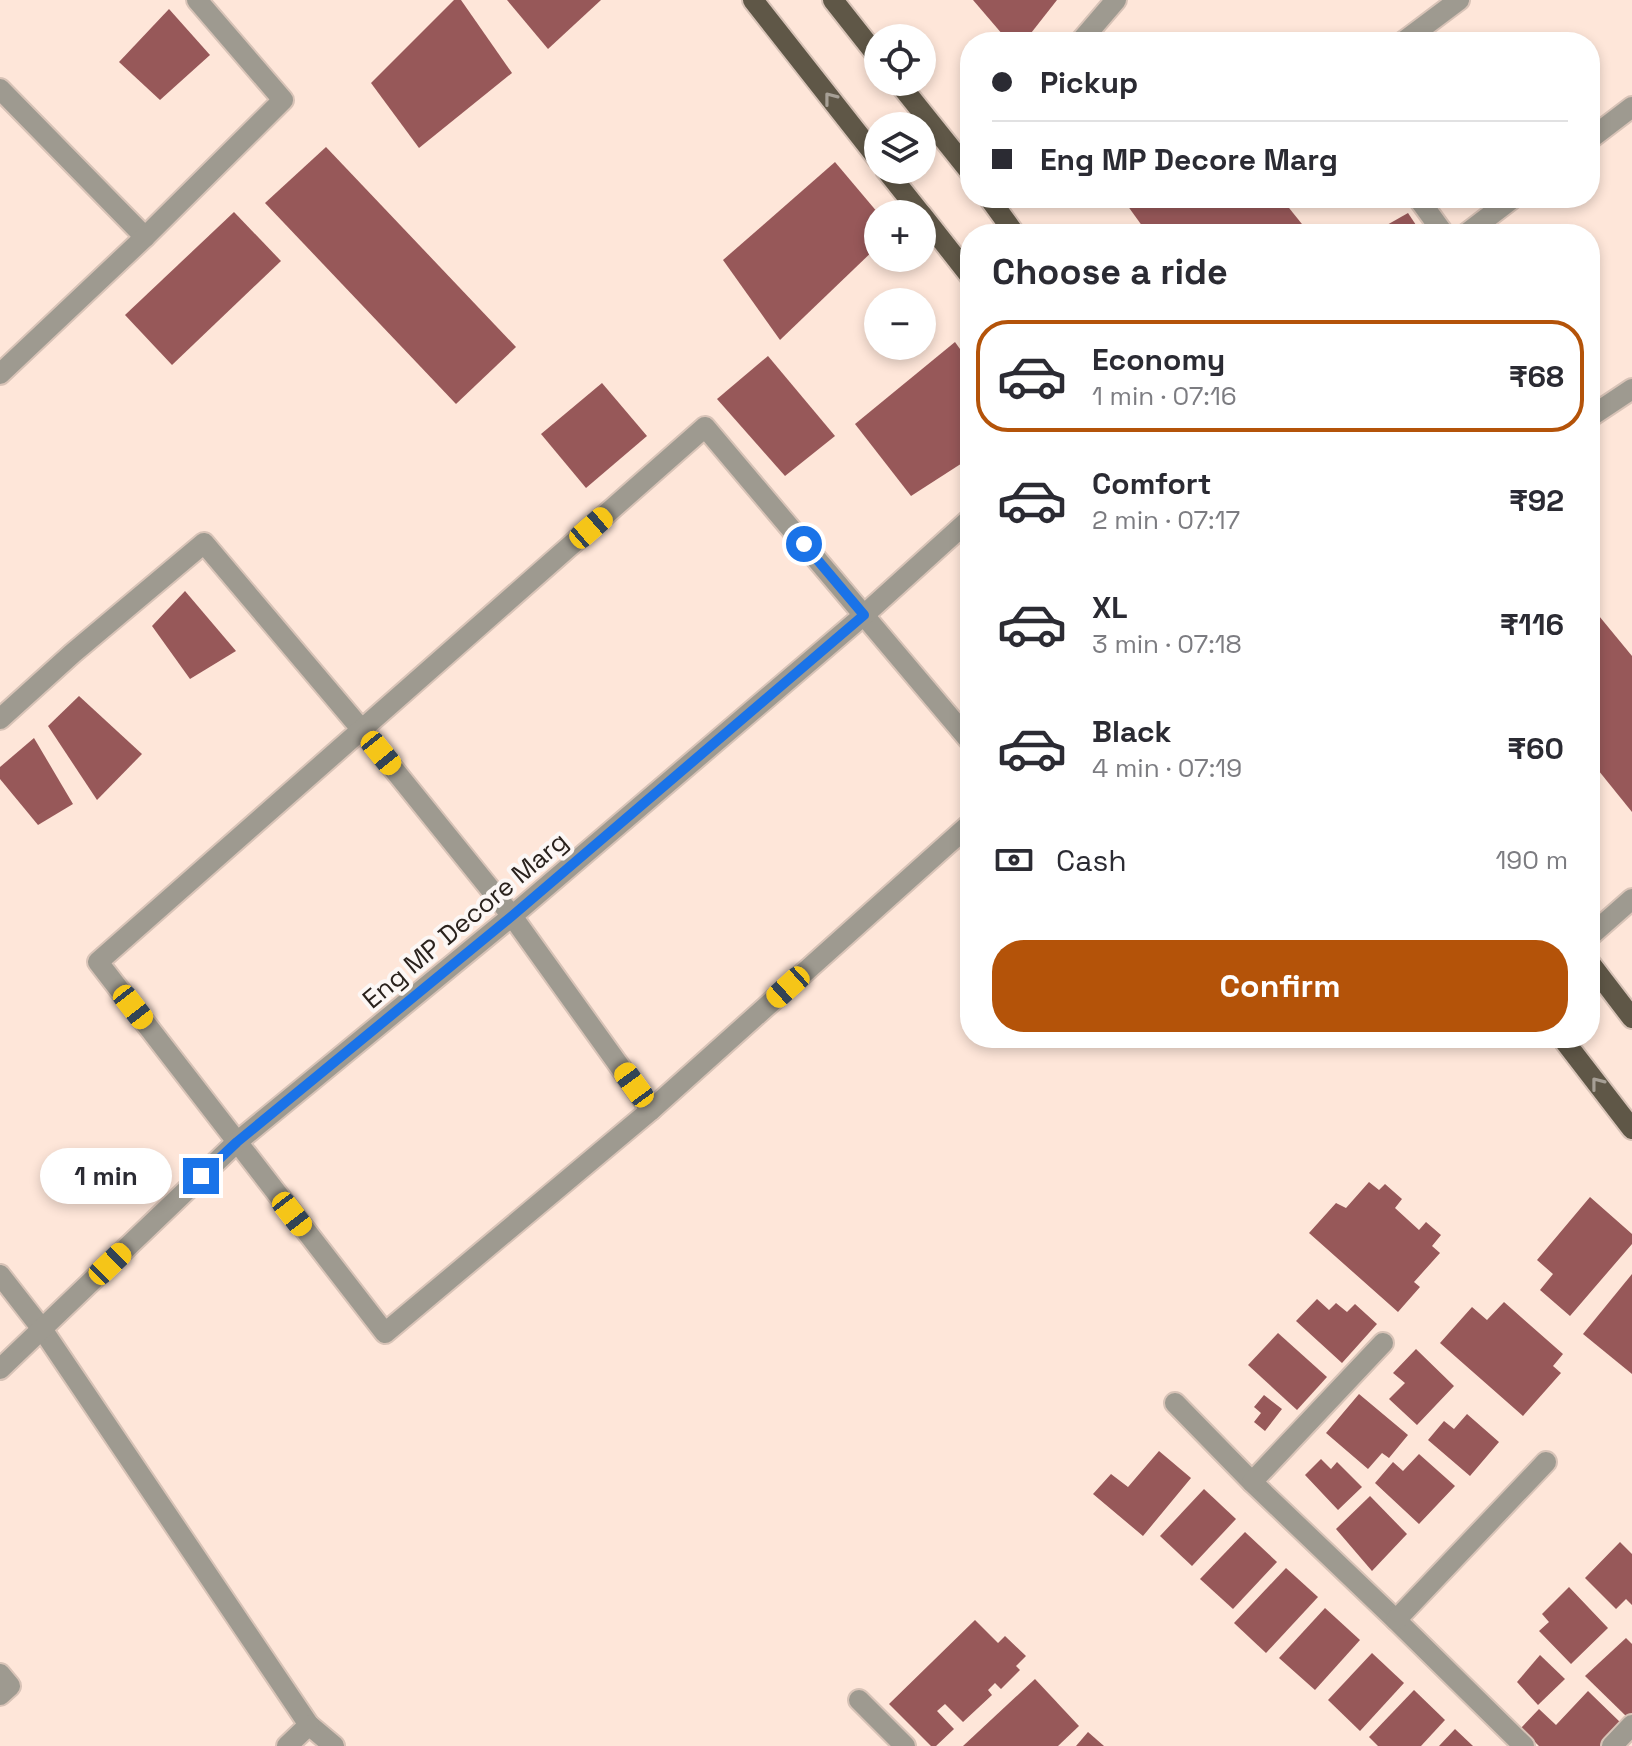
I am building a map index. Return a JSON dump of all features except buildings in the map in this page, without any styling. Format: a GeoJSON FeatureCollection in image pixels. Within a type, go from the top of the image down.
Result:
{"type":"FeatureCollection","features":[{"type":"Feature","properties":{"kind":"main road"},"geometry":{"type":"LineString","coordinates":[[753,0],[864,141]]}},
{"type":"Feature","properties":{"kind":"main road"},"geometry":{"type":"LineString","coordinates":[[833,0],[864,39]]}},
{"type":"Feature","properties":{"kind":"main road"},"geometry":{"type":"LineString","coordinates":[[909,96],[960,160]]}},
{"type":"Feature","properties":{"kind":"main road"},"geometry":{"type":"LineString","coordinates":[[897,184],[910,200]]}},
{"type":"Feature","properties":{"kind":"main road"},"geometry":{"type":"LineString","coordinates":[[936,233],[960,263]]}},
{"type":"Feature","properties":{"kind":"main road"},"geometry":{"type":"LineString","coordinates":[[1600,976],[1632,1018]]}},
{"type":"Feature","properties":{"kind":"main road"},"geometry":{"type":"LineString","coordinates":[[1570,1048],[1632,1129]]}},
{"type":"Feature","properties":{"kind":"street"},"geometry":{"type":"LineString","coordinates":[[0,374],[145,237],[283,100],[197,0]]}},
{"type":"Feature","properties":{"kind":"street"},"geometry":{"type":"LineString","coordinates":[[1089,32],[1116,0]]}},
{"type":"Feature","properties":{"kind":"street"},"geometry":{"type":"LineString","coordinates":[[1416,32],[1459,0]]}},
{"type":"Feature","properties":{"kind":"street"},"geometry":{"type":"LineString","coordinates":[[0,89],[145,237]]}},
{"type":"Feature","properties":{"kind":"street"},"geometry":{"type":"LineString","coordinates":[[1600,131],[1632,107]]}},
{"type":"Feature","properties":{"kind":"street"},"geometry":{"type":"LineString","coordinates":[[1479,224],[1500,208]]}},
{"type":"Feature","properties":{"kind":"street"},"geometry":{"type":"LineString","coordinates":[[1600,410],[1632,389]]}},
{"type":"Feature","properties":{"kind":"street"},"geometry":{"type":"LineString","coordinates":[[960,729],[705,427],[98,962],[385,1333],[651,1110],[960,833]]}},
{"type":"Feature","properties":{"kind":"street","name":"Eng MP Decore Marg"},"geometry":{"type":"LineString","coordinates":[[0,1369],[237,1142],[512,916],[864,615],[960,528]]}},
{"type":"Feature","properties":{"kind":"street"},"geometry":{"type":"LineString","coordinates":[[0,719],[204,543],[362,730],[512,916],[651,1110]]}},
{"type":"Feature","properties":{"kind":"street"},"geometry":{"type":"LineString","coordinates":[[1600,927],[1632,899]]}},
{"type":"Feature","properties":{"kind":"street"},"geometry":{"type":"LineString","coordinates":[[0,1275],[42,1329],[309,1725],[334,1746]]}},
{"type":"Feature","properties":{"kind":"street"},"geometry":{"type":"LineString","coordinates":[[1252,1482],[1383,1343]]}},
{"type":"Feature","properties":{"kind":"street"},"geometry":{"type":"LineString","coordinates":[[1175,1403],[1524,1746]]}},
{"type":"Feature","properties":{"kind":"street"},"geometry":{"type":"LineString","coordinates":[[1396,1620],[1546,1462]]}},
{"type":"Feature","properties":{"kind":"street"},"geometry":{"type":"LineString","coordinates":[[0,1674],[10,1686],[0,1695]]}},
{"type":"Feature","properties":{"kind":"street"},"geometry":{"type":"LineString","coordinates":[[859,1700],[905,1746]]}},
{"type":"Feature","properties":{"kind":"street"},"geometry":{"type":"LineString","coordinates":[[287,1746],[309,1725]]}},
{"type":"Feature","properties":{"kind":"street"},"geometry":{"type":"LineString","coordinates":[[1612,1746],[1632,1725]]}},
{"type":"Feature","properties":{"kind":"route"},"geometry":{"type":"LineString","coordinates":[[201,1176],[237,1142],[512,916],[864,615],[804,544]]}}]}
